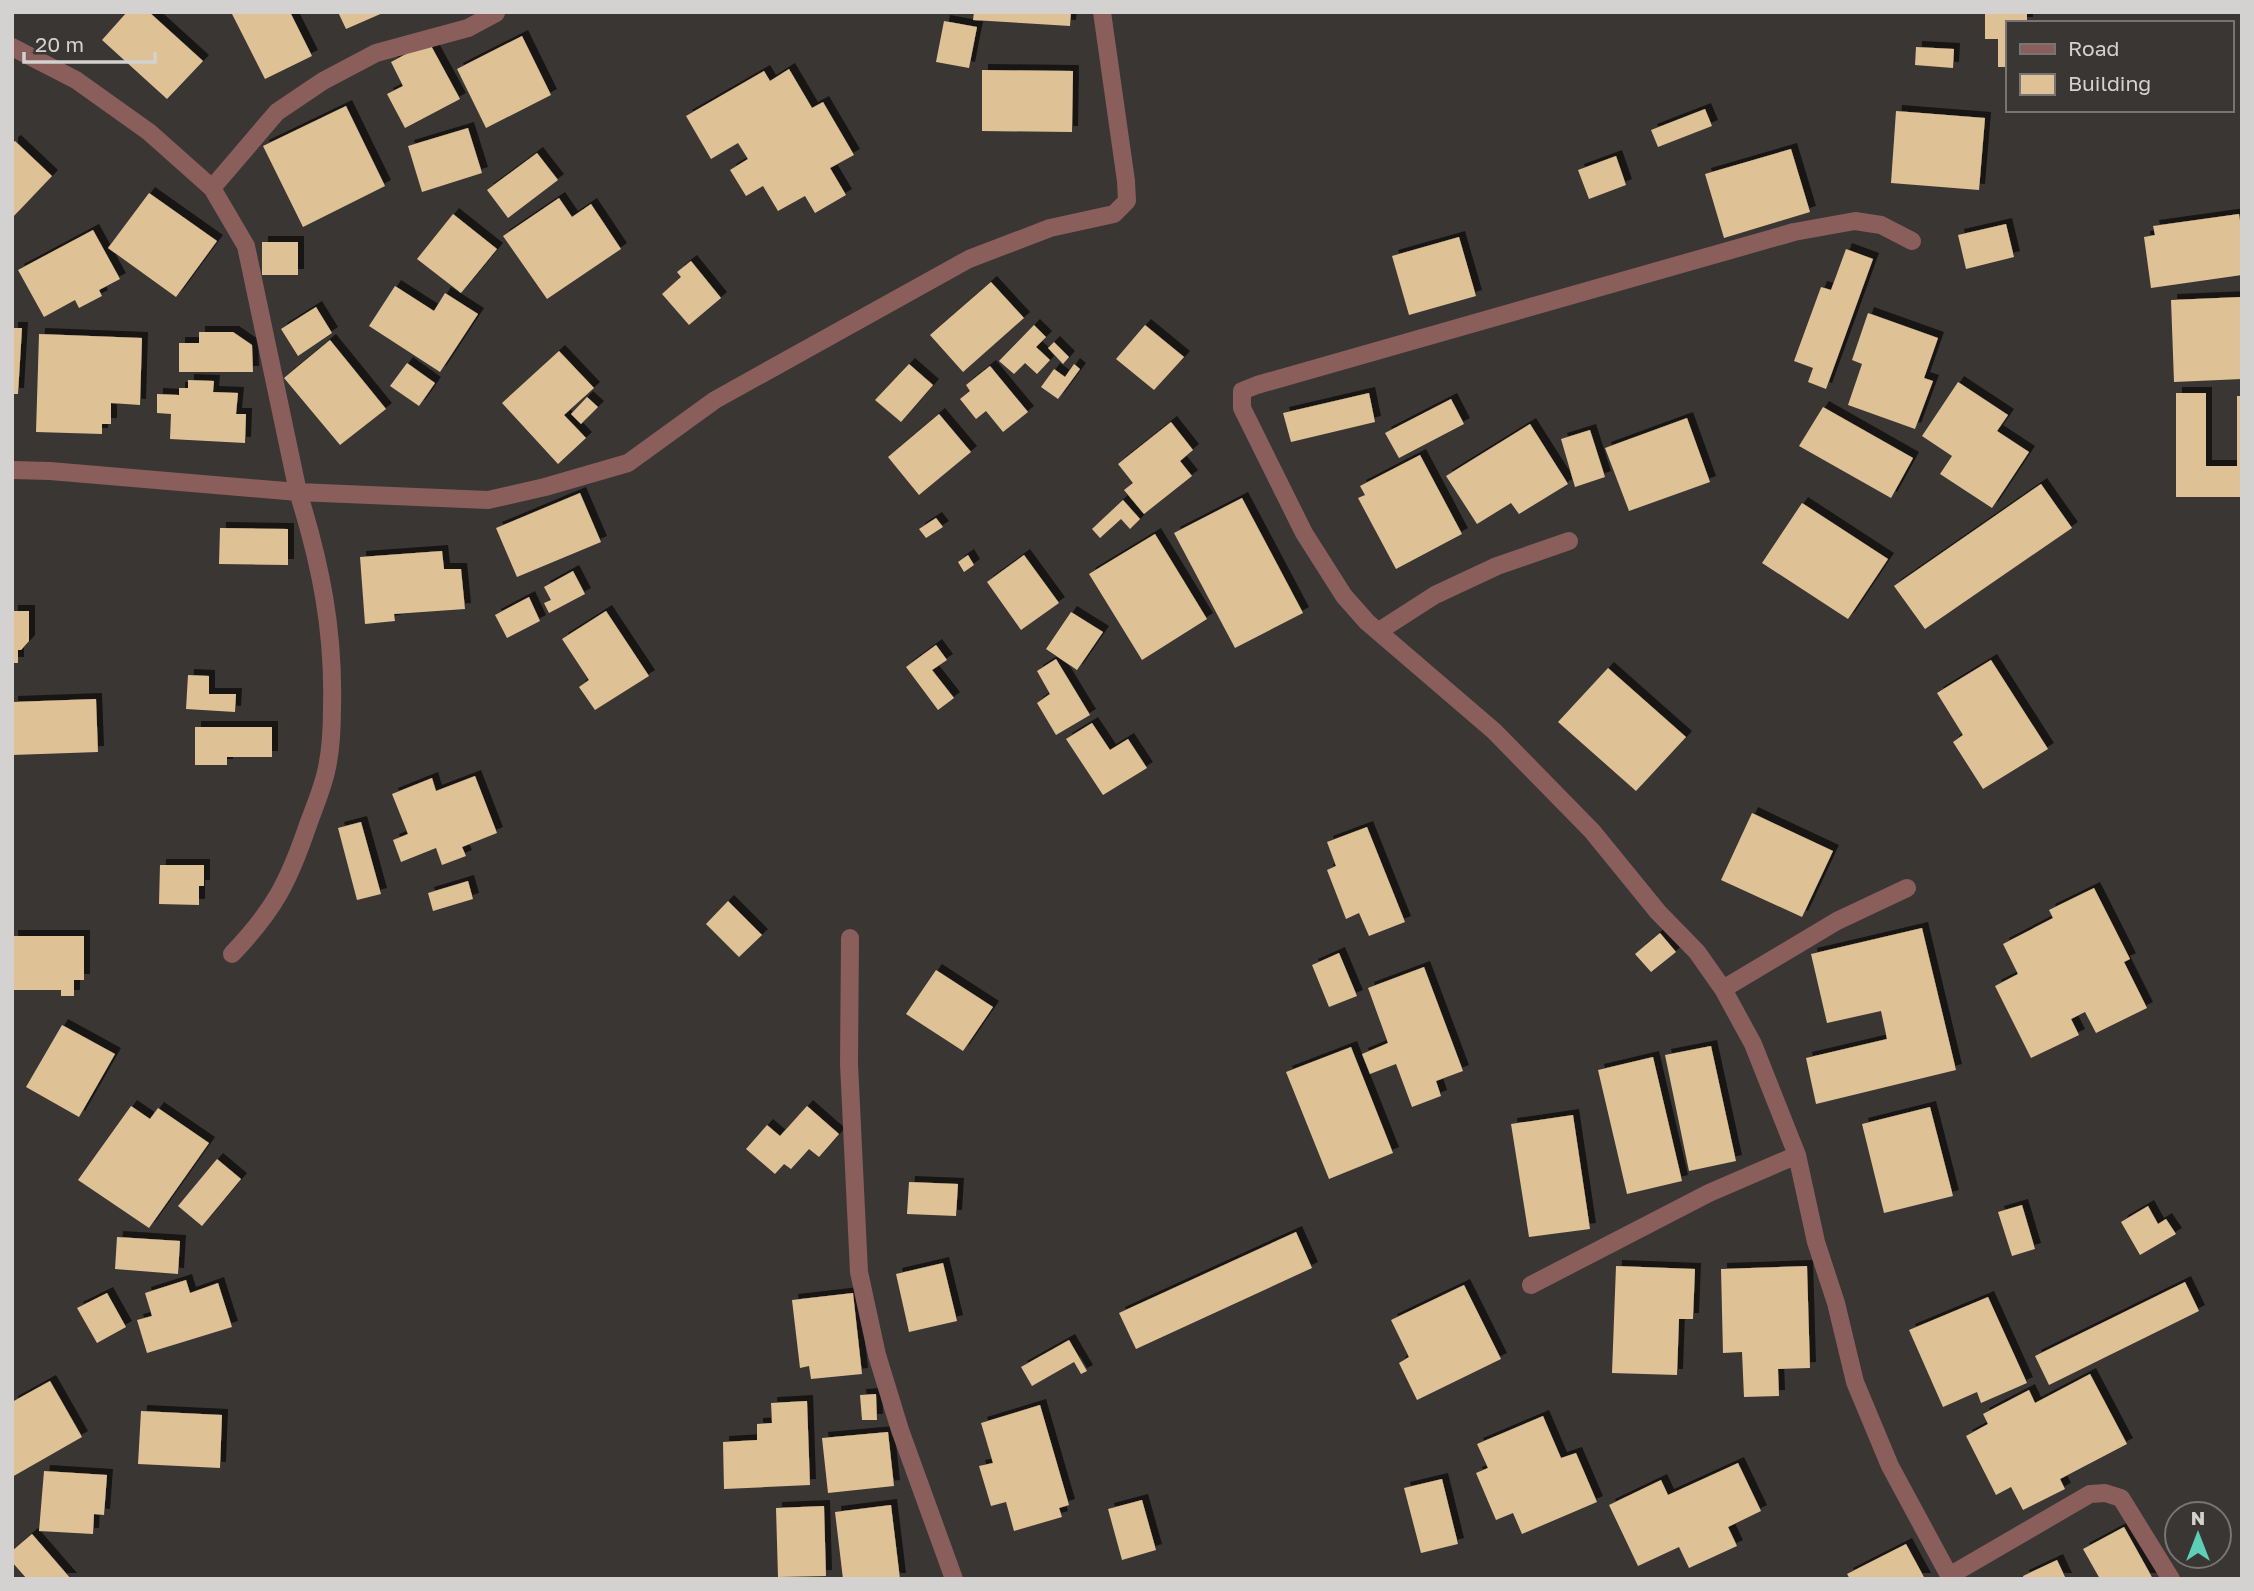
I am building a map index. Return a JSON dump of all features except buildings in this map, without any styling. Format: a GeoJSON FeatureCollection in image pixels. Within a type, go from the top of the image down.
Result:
{"type":"FeatureCollection","features":[{"type":"Feature","properties":{"kind":"street"},"geometry":{"type":"LineString","coordinates":[[12,470],[299,492],[488,500],[628,463],[726,394],[969,259],[1050,228],[1114,215],[1127,201],[1126,181],[1102,12]]}},
{"type":"Feature","properties":{"kind":"street"},"geometry":{"type":"LineString","coordinates":[[212,188],[277,112],[323,81],[376,53],[468,28],[496,13]]}},
{"type":"Feature","properties":{"kind":"street"},"geometry":{"type":"LineString","coordinates":[[12,47],[76,80],[149,132],[212,188],[246,246],[299,492],[316,548],[325,591],[333,677],[332,732],[327,770],[285,886],[257,928],[232,954]]}},
{"type":"Feature","properties":{"kind":"street"},"geometry":{"type":"LineString","coordinates":[[1912,241],[1881,225],[1855,221],[1794,232],[1321,366],[1242,391],[1242,408],[1304,533],[1343,596],[1379,632],[1494,731],[1592,831],[1658,912],[1697,952],[1723,989],[1753,1044],[1797,1155],[1816,1242],[1836,1303],[1855,1382],[1890,1466],[1950,1577],[2090,1494],[2105,1493],[2121,1498],[2171,1579]]}},
{"type":"Feature","properties":{"kind":"street"},"geometry":{"type":"LineString","coordinates":[[1379,632],[1447,589],[1497,566],[1569,541]]}},
{"type":"Feature","properties":{"kind":"street"},"geometry":{"type":"LineString","coordinates":[[1723,989],[1837,921],[1907,888]]}},
{"type":"Feature","properties":{"kind":"street"},"geometry":{"type":"LineString","coordinates":[[850,938],[849,1064],[859,1272],[877,1355],[900,1430],[954,1579]]}},
{"type":"Feature","properties":{"kind":"street"},"geometry":{"type":"LineString","coordinates":[[1531,1285],[1709,1193],[1797,1155]]}}]}
